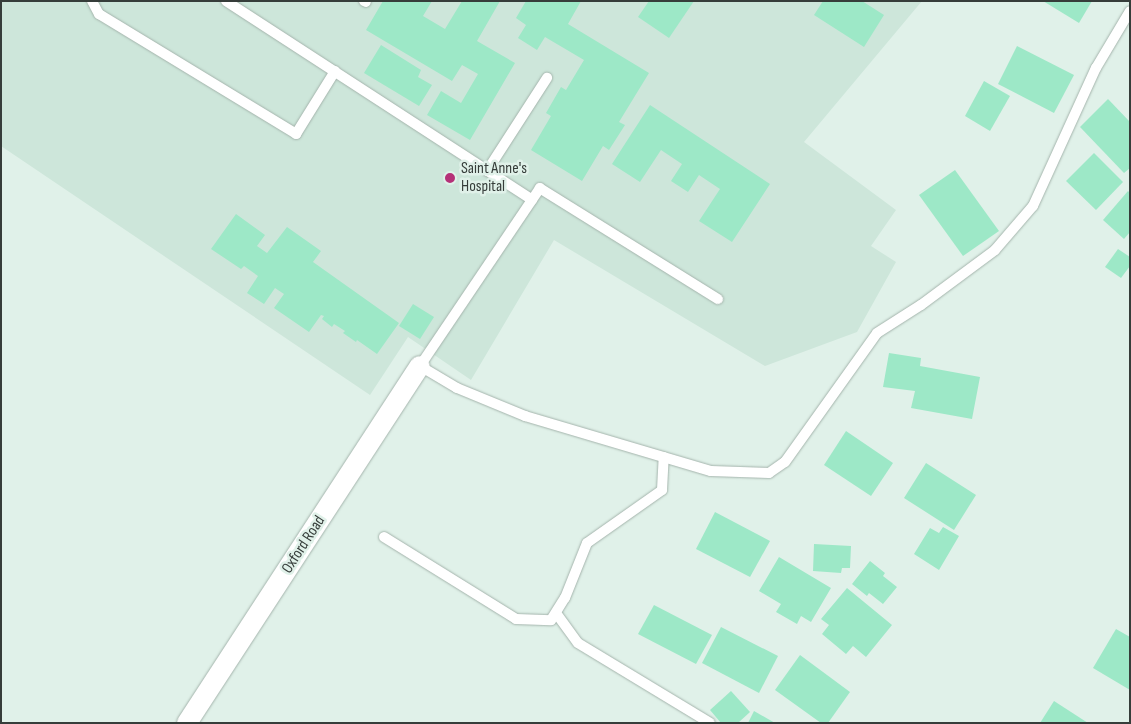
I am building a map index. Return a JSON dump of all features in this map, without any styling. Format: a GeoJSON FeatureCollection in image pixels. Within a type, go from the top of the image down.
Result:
{"type":"FeatureCollection","features":[{"type":"Feature","properties":{"kind":"street","name":"Oxford Road"},"geometry":{"type":"LineString","coordinates":[[187,723],[420,366]]}},
{"type":"Feature","properties":{"kind":"lane"},"geometry":{"type":"LineString","coordinates":[[92,1],[99,14],[296,134],[334,71]]}},
{"type":"Feature","properties":{"kind":"lane"},"geometry":{"type":"LineString","coordinates":[[226,1],[532,200]]}},
{"type":"Feature","properties":{"kind":"lane"},"geometry":{"type":"LineString","coordinates":[[718,299],[540,188],[420,366],[458,388],[526,416],[711,471],[769,473],[785,462],[877,333],[921,305],[995,250],[1033,206],[1096,68],[1130,11]]}},
{"type":"Feature","properties":{"kind":"lane"},"geometry":{"type":"LineString","coordinates":[[487,171],[547,78]]}},
{"type":"Feature","properties":{"kind":"lane"},"geometry":{"type":"LineString","coordinates":[[384,537],[516,619],[551,620],[565,598],[587,543],[662,490],[664,457]]}},
{"type":"Feature","properties":{"kind":"lane"},"geometry":{"type":"LineString","coordinates":[[556,613],[578,643],[710,723]]}},
{"type":"Feature","properties":{"kind":"shaded area","name":"Saint Anne's Hospital"},"geometry":{"type":"Polygon","coordinates":[[[1,1],[922,1],[804,142],[896,210],[871,246],[896,262],[857,332],[765,366],[554,240],[471,380],[408,337],[370,395],[1,146],[1,1]]]}},
{"type":"Feature","properties":{"kind":"building"},"geometry":{"type":"Polygon","coordinates":[[[383,1],[432,1],[423,16],[445,29],[462,1],[500,1],[477,41],[515,63],[470,140],[427,115],[441,91],[461,103],[478,74],[462,65],[452,81],[366,30],[383,1]]]}},
{"type":"Feature","properties":{"kind":"building"},"geometry":{"type":"Polygon","coordinates":[[[526,1],[581,1],[568,24],[649,73],[619,122],[625,125],[609,150],[603,146],[582,181],[531,150],[551,116],[546,113],[561,87],[566,90],[584,60],[545,37],[537,50],[518,38],[526,25],[516,18],[526,1]]]}},
{"type":"Feature","properties":{"kind":"building"},"geometry":{"type":"Polygon","coordinates":[[[649,1],[694,1],[669,38],[638,17],[649,1]]]}},
{"type":"Feature","properties":{"kind":"building"},"geometry":{"type":"Polygon","coordinates":[[[823,1],[862,1],[884,15],[864,47],[814,15],[823,1]]]}},
{"type":"Feature","properties":{"kind":"building"},"geometry":{"type":"Polygon","coordinates":[[[1043,1],[1092,1],[1079,23],[1043,1]]]}},
{"type":"Feature","properties":{"kind":"building"},"geometry":{"type":"Polygon","coordinates":[[[381,45],[421,70],[418,77],[432,85],[419,106],[364,73],[381,45]]]}},
{"type":"Feature","properties":{"kind":"building"},"geometry":{"type":"Polygon","coordinates":[[[1017,46],[1074,75],[1054,113],[998,84],[1017,46]]]}},
{"type":"Feature","properties":{"kind":"building"},"geometry":{"type":"Polygon","coordinates":[[[984,81],[1010,96],[990,131],[965,116],[984,81]]]}},
{"type":"Feature","properties":{"kind":"building"},"geometry":{"type":"Polygon","coordinates":[[[1108,99],[1130,122],[1130,168],[1124,173],[1080,127],[1108,99]]]}},
{"type":"Feature","properties":{"kind":"building"},"geometry":{"type":"Polygon","coordinates":[[[650,105],[770,184],[732,242],[699,221],[720,189],[699,175],[688,192],[671,181],[682,164],[661,150],[640,182],[612,164],[650,105]]]}},
{"type":"Feature","properties":{"kind":"building"},"geometry":{"type":"Polygon","coordinates":[[[1094,153],[1123,182],[1096,210],[1066,181],[1094,153]]]}},
{"type":"Feature","properties":{"kind":"building"},"geometry":{"type":"Polygon","coordinates":[[[955,170],[999,231],[963,256],[919,195],[955,170]]]}},
{"type":"Feature","properties":{"kind":"building"},"geometry":{"type":"Polygon","coordinates":[[[1128,191],[1130,193],[1130,232],[1124,239],[1103,220],[1128,191]]]}},
{"type":"Feature","properties":{"kind":"building"},"geometry":{"type":"Polygon","coordinates":[[[236,214],[265,235],[257,246],[267,253],[287,227],[321,251],[313,262],[399,323],[377,354],[343,333],[345,331],[334,324],[332,327],[322,319],[324,316],[321,315],[309,332],[274,308],[284,294],[275,288],[264,304],[247,293],[258,276],[244,266],[241,269],[211,249],[236,214]]]}},
{"type":"Feature","properties":{"kind":"building"},"geometry":{"type":"Polygon","coordinates":[[[1118,249],[1130,257],[1130,266],[1121,278],[1105,267],[1118,249]]]}},
{"type":"Feature","properties":{"kind":"building"},"geometry":{"type":"Polygon","coordinates":[[[413,304],[434,317],[420,339],[399,326],[413,304]]]}},
{"type":"Feature","properties":{"kind":"building"},"geometry":{"type":"Polygon","coordinates":[[[889,353],[921,358],[920,366],[980,377],[972,419],[911,408],[915,391],[883,387],[889,353]]]}},
{"type":"Feature","properties":{"kind":"building"},"geometry":{"type":"Polygon","coordinates":[[[846,431],[893,463],[871,496],[824,465],[846,431]]]}},
{"type":"Feature","properties":{"kind":"building"},"geometry":{"type":"Polygon","coordinates":[[[926,463],[976,495],[954,530],[904,498],[926,463]]]}},
{"type":"Feature","properties":{"kind":"building"},"geometry":{"type":"Polygon","coordinates":[[[715,512],[770,541],[750,577],[696,549],[715,512]]]}},
{"type":"Feature","properties":{"kind":"building"},"geometry":{"type":"Polygon","coordinates":[[[943,527],[959,536],[939,570],[914,554],[930,528],[939,533],[943,527]]]}},
{"type":"Feature","properties":{"kind":"building"},"geometry":{"type":"Polygon","coordinates":[[[814,544],[851,546],[850,568],[842,568],[841,573],[813,571],[814,544]]]}},
{"type":"Feature","properties":{"kind":"building"},"geometry":{"type":"Polygon","coordinates":[[[779,557],[831,588],[811,622],[801,616],[797,624],[776,612],[781,604],[759,591],[779,557]]]}},
{"type":"Feature","properties":{"kind":"building"},"geometry":{"type":"Polygon","coordinates":[[[870,561],[885,573],[883,576],[897,587],[883,604],[869,593],[867,596],[852,584],[870,561]]]}},
{"type":"Feature","properties":{"kind":"building"},"geometry":{"type":"Polygon","coordinates":[[[847,588],[892,625],[866,657],[853,646],[846,654],[822,634],[829,625],[821,619],[847,588]]]}},
{"type":"Feature","properties":{"kind":"building"},"geometry":{"type":"Polygon","coordinates":[[[654,605],[712,635],[696,664],[638,634],[654,605]]]}},
{"type":"Feature","properties":{"kind":"building"},"geometry":{"type":"Polygon","coordinates":[[[721,627],[778,656],[759,693],[702,663],[721,627]]]}},
{"type":"Feature","properties":{"kind":"building"},"geometry":{"type":"Polygon","coordinates":[[[1116,629],[1130,637],[1130,690],[1093,668],[1116,629]]]}},
{"type":"Feature","properties":{"kind":"building"},"geometry":{"type":"Polygon","coordinates":[[[800,655],[850,692],[828,723],[821,723],[775,690],[800,655]]]}},
{"type":"Feature","properties":{"kind":"building"},"geometry":{"type":"Polygon","coordinates":[[[731,691],[750,712],[738,723],[721,723],[710,710],[731,691]]]}},
{"type":"Feature","properties":{"kind":"building"},"geometry":{"type":"Polygon","coordinates":[[[1054,701],[1088,723],[1040,723],[1054,701]]]}},
{"type":"Feature","properties":{"kind":"building"},"geometry":{"type":"Polygon","coordinates":[[[754,711],[775,723],[748,723],[754,711]]]}},
{"type":"Feature","properties":{"kind":"place","name":"Saint Anne's Hospital"},"geometry":{"type":"Point","coordinates":[450,178]}}]}
